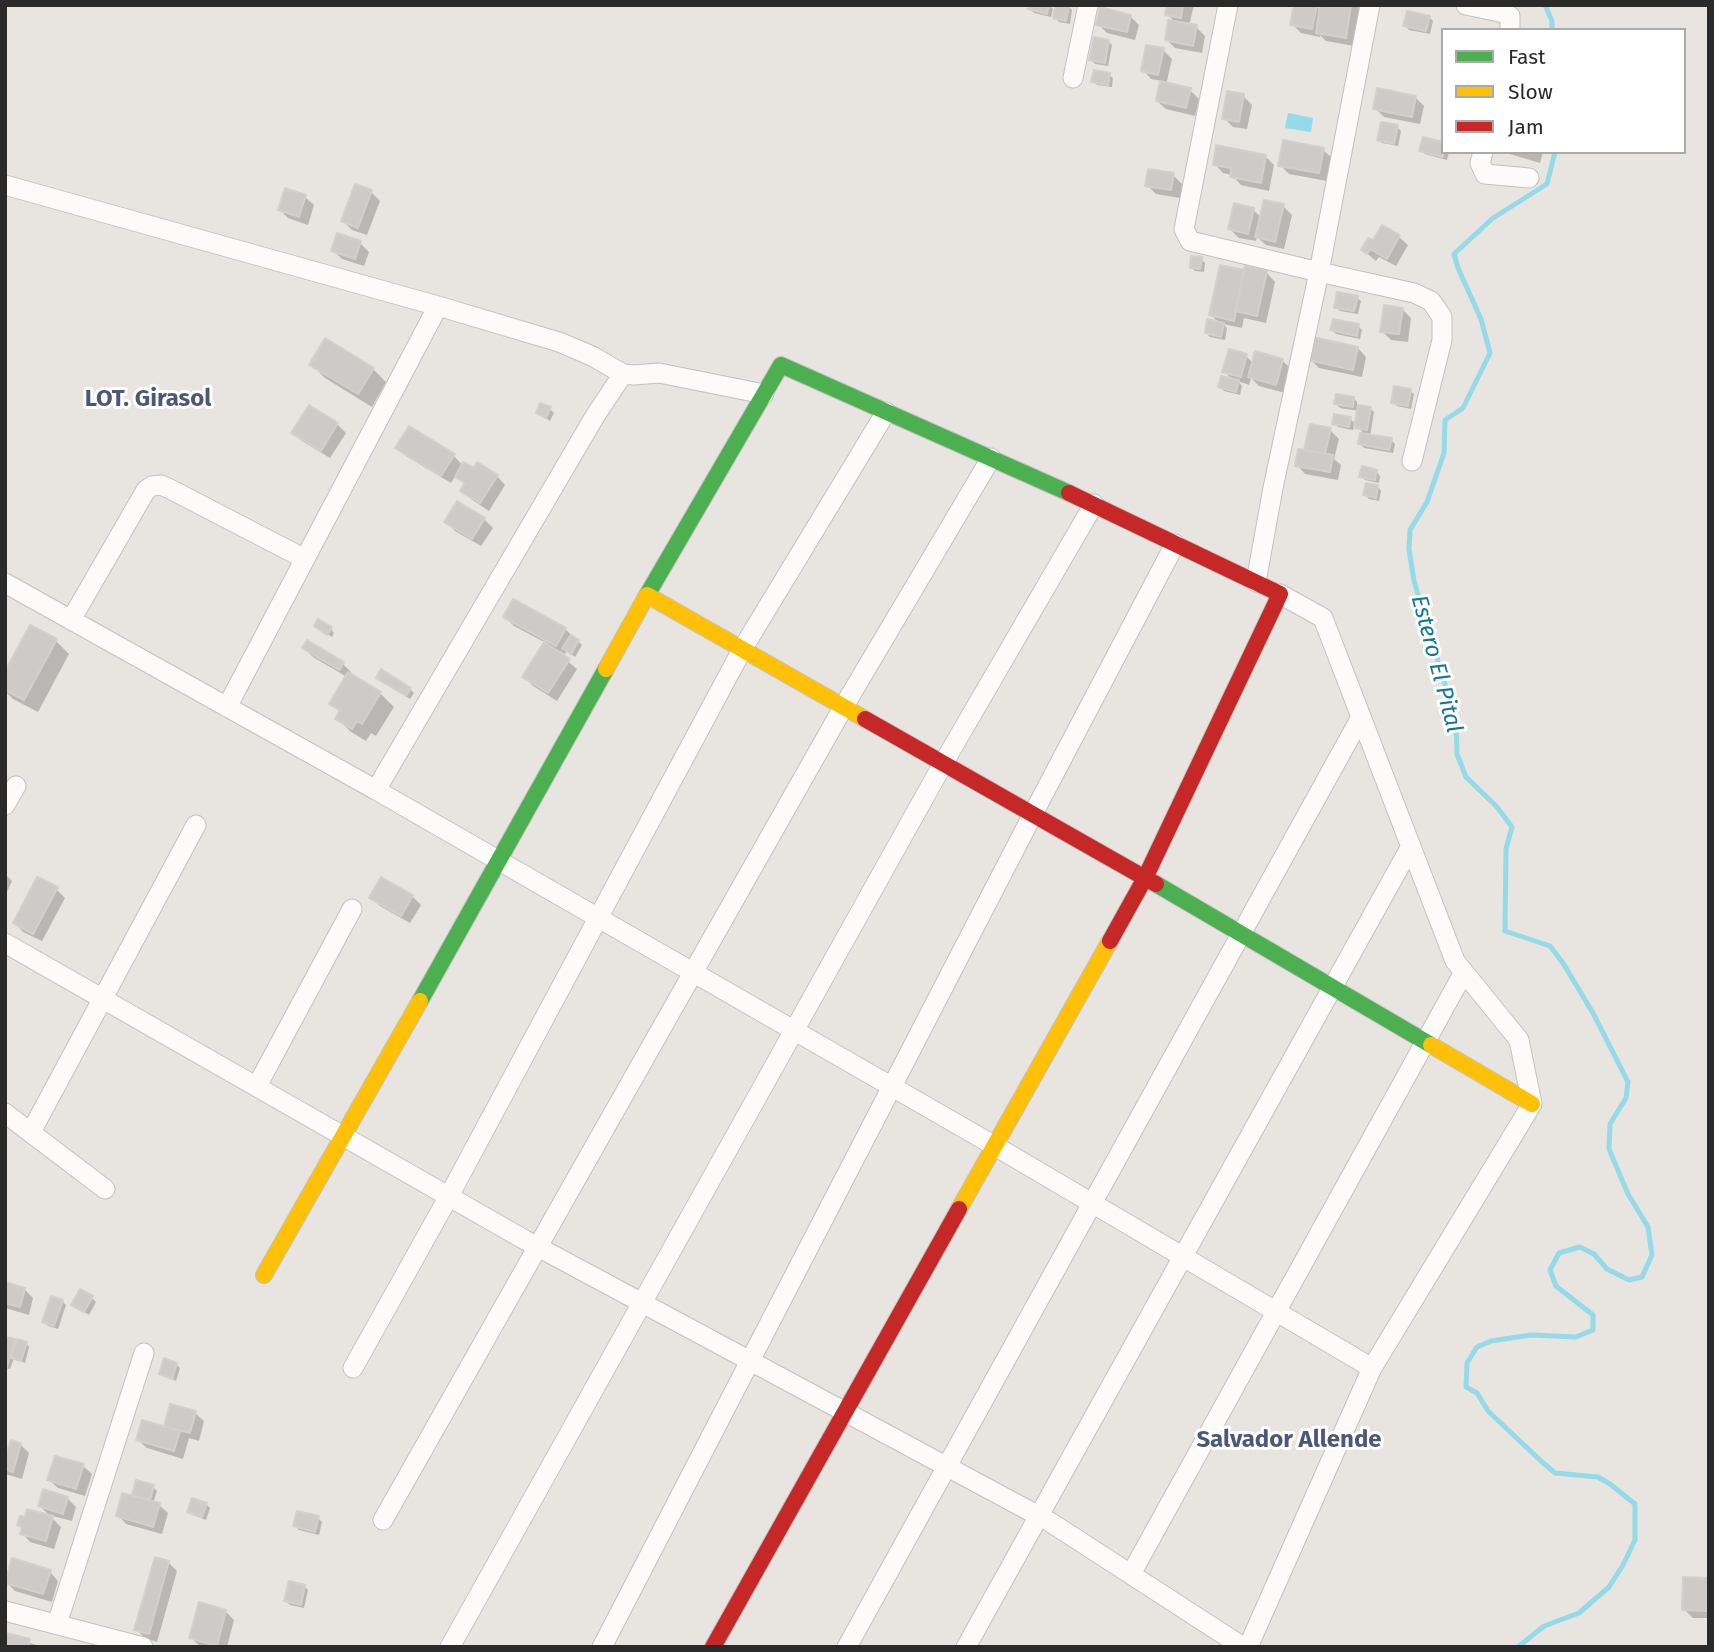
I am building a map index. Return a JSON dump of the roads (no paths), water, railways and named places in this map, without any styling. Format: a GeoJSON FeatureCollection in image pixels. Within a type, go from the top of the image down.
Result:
{"type":"FeatureCollection","features":[{"type":"Feature","properties":{"kind":"street"},"geometry":{"type":"LineString","coordinates":[[1073,78],[1088,5]]}},
{"type":"Feature","properties":{"kind":"street"},"geometry":{"type":"LineString","coordinates":[[1228,5],[1184,229],[1190,241],[1413,293],[1431,301],[1442,317],[1442,340],[1412,461]]}},
{"type":"Feature","properties":{"kind":"street"},"geometry":{"type":"LineString","coordinates":[[1256,582],[1272,488],[1319,272],[1370,5]]}},
{"type":"Feature","properties":{"kind":"street"},"geometry":{"type":"LineString","coordinates":[[1466,5],[1510,16],[1510,28]]}},
{"type":"Feature","properties":{"kind":"street"},"geometry":{"type":"LineString","coordinates":[[1482,154],[1480,163],[1485,174],[1529,178]]}},
{"type":"Feature","properties":{"kind":"street"},"geometry":{"type":"LineString","coordinates":[[5,185],[559,342],[624,374],[659,373],[764,394]]}},
{"type":"Feature","properties":{"kind":"street"},"geometry":{"type":"LineString","coordinates":[[227,707],[438,306]]}},
{"type":"Feature","properties":{"kind":"street"},"geometry":{"type":"LineString","coordinates":[[5,943],[343,1136],[538,1246],[1039,1516],[1245,1647],[1372,1368],[1532,1104],[1519,1040],[1455,961],[1323,618],[1256,582],[1094,504],[781,365],[647,595],[499,861],[343,1136],[264,1275]]}},
{"type":"Feature","properties":{"kind":"street"},"geometry":{"type":"LineString","coordinates":[[376,790],[588,428],[624,374]]}},
{"type":"Feature","properties":{"kind":"street"},"geometry":{"type":"LineString","coordinates":[[353,1368],[449,1196],[743,648],[886,412]]}},
{"type":"Feature","properties":{"kind":"street"},"geometry":{"type":"LineString","coordinates":[[383,1520],[844,706],[991,458]]}},
{"type":"Feature","properties":{"kind":"street"},"geometry":{"type":"LineString","coordinates":[[71,620],[146,490],[152,486],[161,485],[170,489],[305,559]]}},
{"type":"Feature","properties":{"kind":"street"},"geometry":{"type":"LineString","coordinates":[[450,1647],[944,762],[1094,504]]}},
{"type":"Feature","properties":{"kind":"street"},"geometry":{"type":"LineString","coordinates":[[602,1647],[1175,544]]}},
{"type":"Feature","properties":{"kind":"street"},"geometry":{"type":"LineString","coordinates":[[5,583],[376,790],[693,972],[1372,1368]]}},
{"type":"Feature","properties":{"kind":"street"},"geometry":{"type":"LineString","coordinates":[[713,1647],[1145,878],[1280,594]]}},
{"type":"Feature","properties":{"kind":"street"},"geometry":{"type":"LineString","coordinates":[[647,595],[944,762],[1532,1104]]}},
{"type":"Feature","properties":{"kind":"street"},"geometry":{"type":"LineString","coordinates":[[847,1647],[1361,717]]}},
{"type":"Feature","properties":{"kind":"street"},"geometry":{"type":"LineString","coordinates":[[5,805],[16,786]]}},
{"type":"Feature","properties":{"kind":"street"},"geometry":{"type":"LineString","coordinates":[[31,1132],[196,825]]}},
{"type":"Feature","properties":{"kind":"street"},"geometry":{"type":"LineString","coordinates":[[966,1647],[1411,846]]}},
{"type":"Feature","properties":{"kind":"street"},"geometry":{"type":"LineString","coordinates":[[257,1087],[352,909]]}},
{"type":"Feature","properties":{"kind":"street"},"geometry":{"type":"LineString","coordinates":[[1131,1574],[1464,972]]}},
{"type":"Feature","properties":{"kind":"street"},"geometry":{"type":"LineString","coordinates":[[5,1113],[105,1189]]}},
{"type":"Feature","properties":{"kind":"street"},"geometry":{"type":"LineString","coordinates":[[57,1624],[144,1353]]}},
{"type":"Feature","properties":{"kind":"street"},"geometry":{"type":"LineString","coordinates":[[5,1611],[115,1643],[143,1647]]}},
{"type":"Feature","properties":{"kind":"water"},"geometry":{"type":"Polygon","coordinates":[[[1288,113],[1313,118],[1311,132],[1285,128],[1288,113]]]}},
{"type":"Feature","properties":{"kind":"waterway","name":"Estero El Pital"},"geometry":{"type":"LineString","coordinates":[[1545,5],[1552,28]]}},
{"type":"Feature","properties":{"kind":"waterway","name":"Estero El Pital"},"geometry":{"type":"LineString","coordinates":[[1518,1647],[1544,1626],[1579,1613],[1609,1587],[1635,1540],[1635,1504],[1598,1477],[1555,1473],[1488,1411],[1477,1393],[1466,1387],[1467,1363],[1477,1347],[1491,1341],[1531,1335],[1576,1337],[1593,1330],[1593,1315],[1556,1286],[1550,1270],[1559,1253],[1580,1247],[1594,1254],[1607,1269],[1629,1280],[1642,1277],[1652,1255],[1648,1227],[1628,1194],[1609,1149],[1610,1124],[1626,1098],[1628,1082],[1593,1013],[1550,946],[1505,931],[1506,849],[1512,827],[1497,807],[1466,777],[1457,754],[1456,721],[1414,581],[1409,549],[1410,530],[1427,502],[1444,453],[1445,420],[1463,408],[1490,353],[1481,319],[1454,254],[1493,218],[1547,184],[1554,154]]}},
{"type":"Feature","properties":{"kind":"district","name":"LOT. Girasol"},"geometry":{"type":"Point","coordinates":[148,399]}},
{"type":"Feature","properties":{"kind":"district","name":"Salvador Allende"},"geometry":{"type":"Point","coordinates":[1289,1440]}}]}
